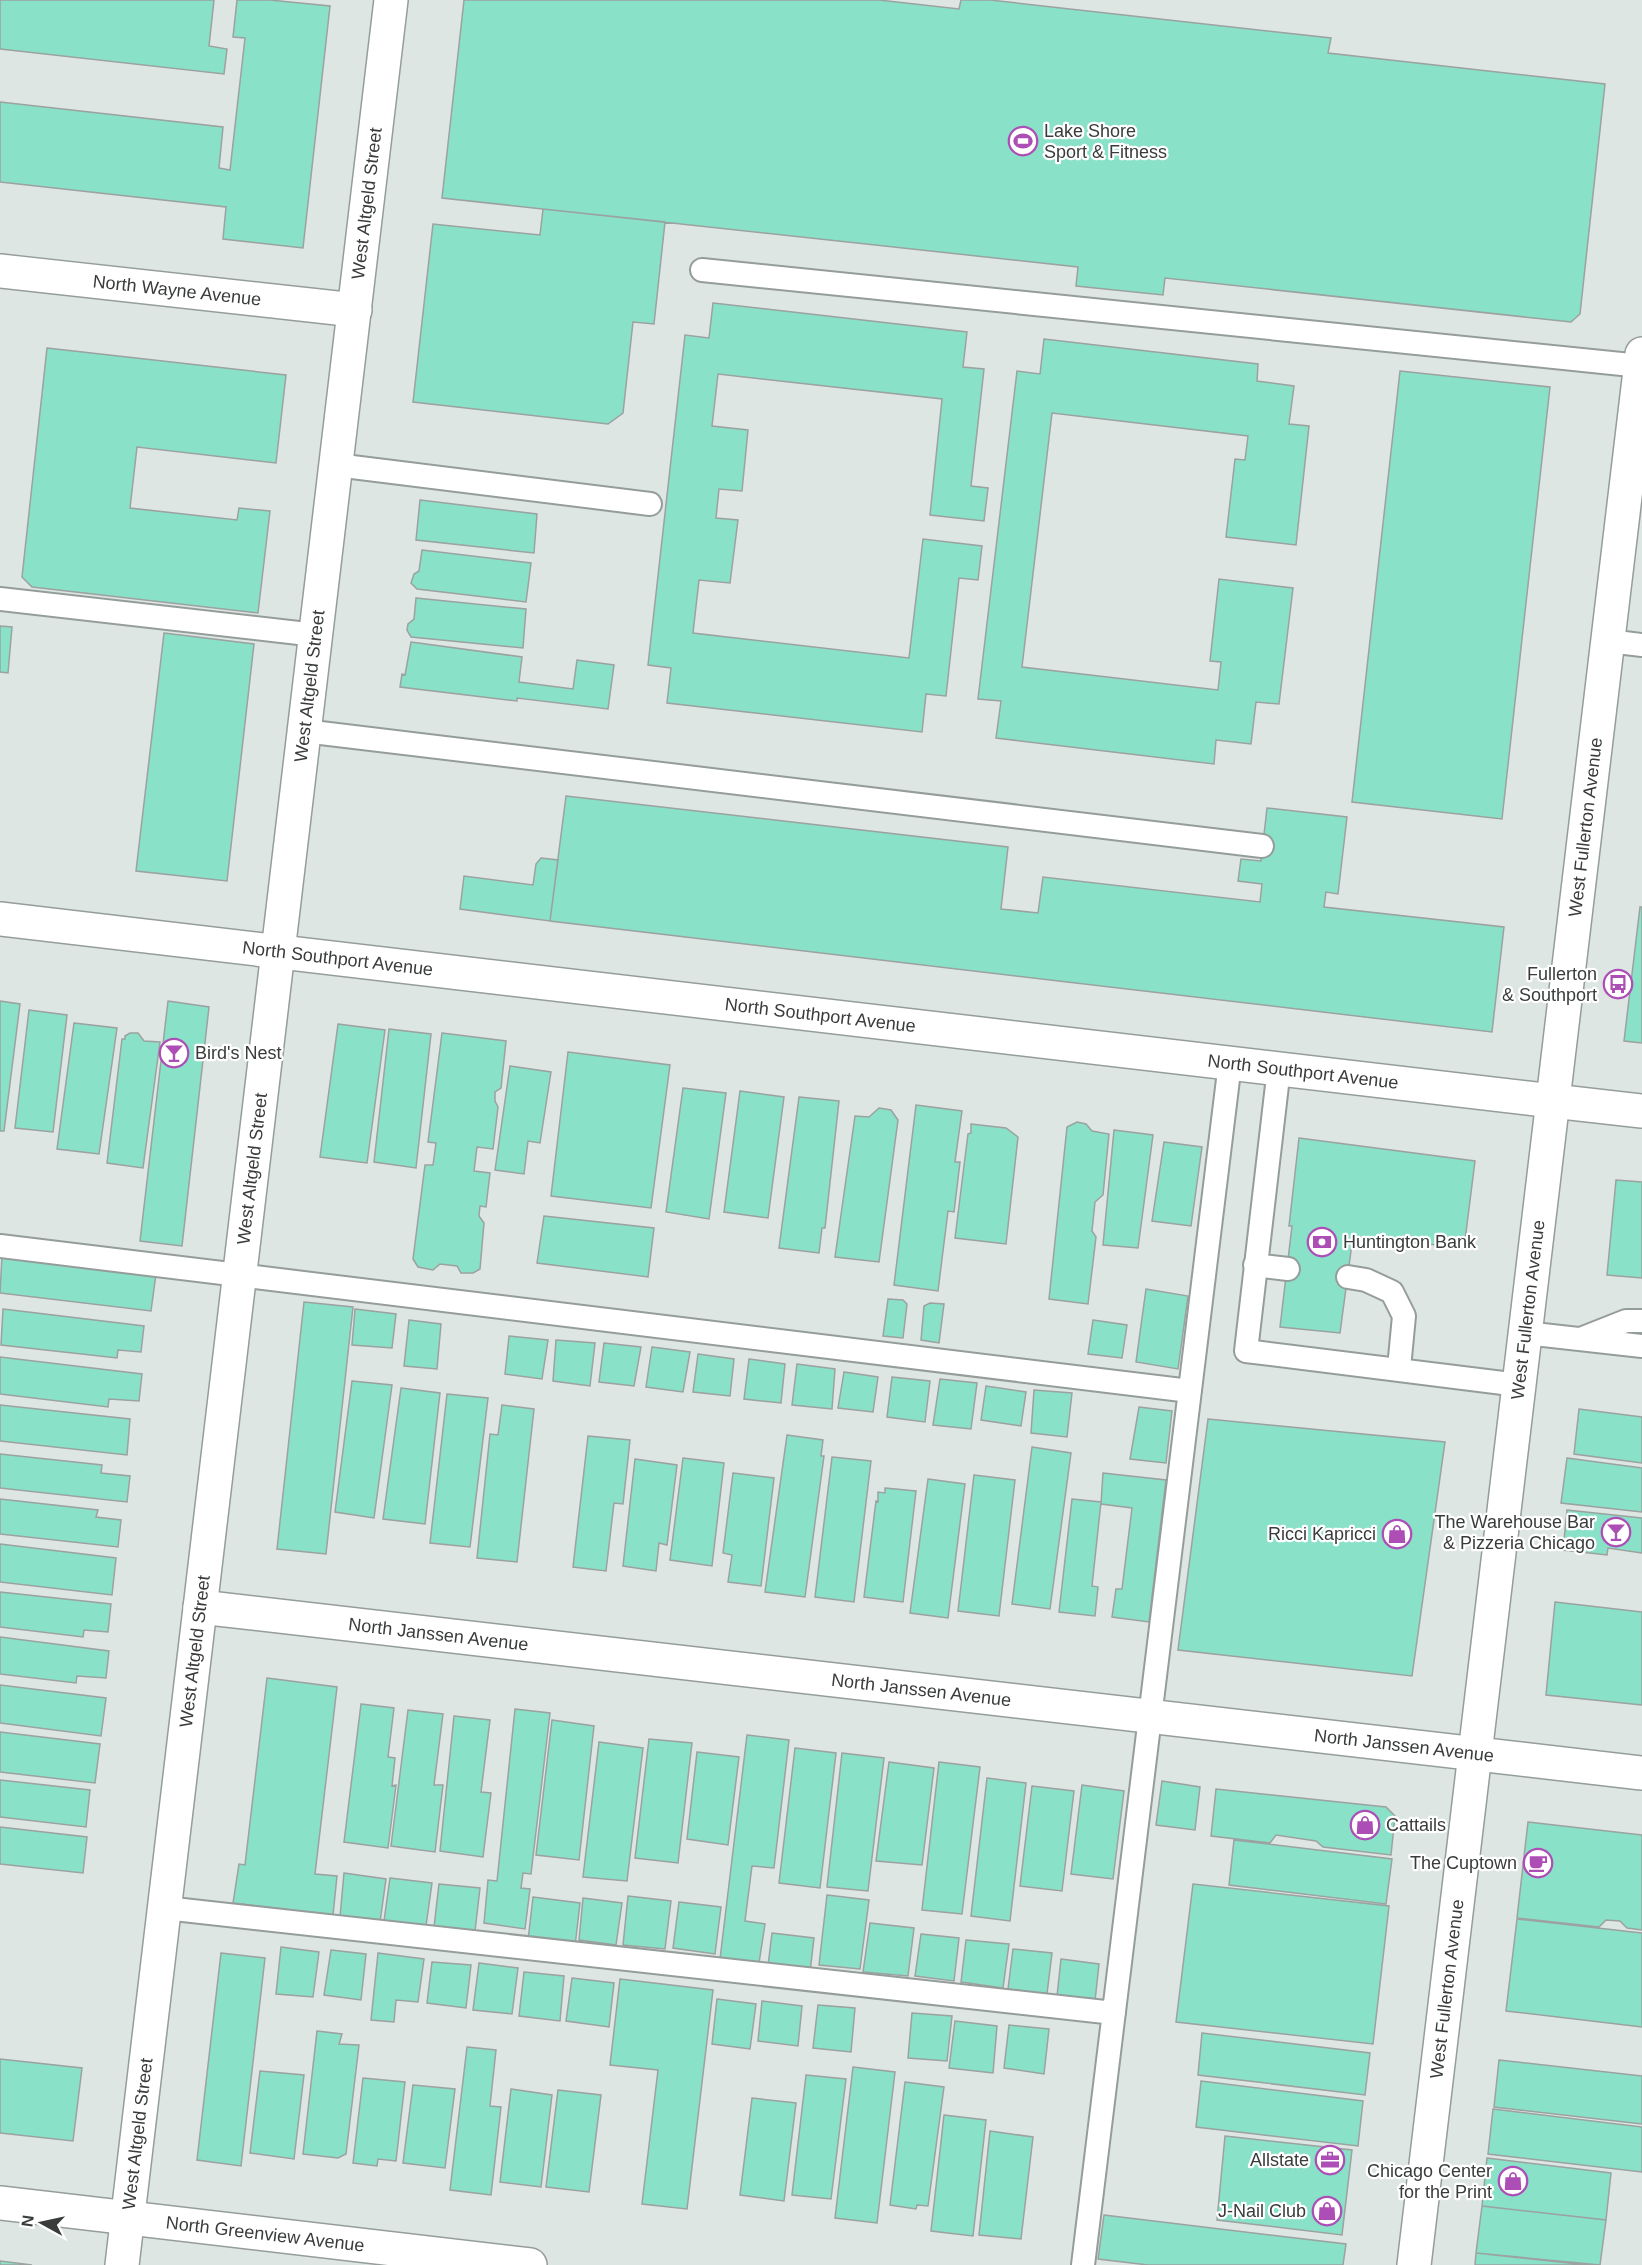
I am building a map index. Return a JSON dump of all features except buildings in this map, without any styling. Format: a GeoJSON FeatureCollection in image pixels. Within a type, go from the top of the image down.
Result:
{"type":"FeatureCollection","features":[{"type":"Feature","properties":{"kind":"street","name":"West Altgeld Street"},"geometry":{"type":"LineString","coordinates":[[122,2265],[391,0]]}},
{"type":"Feature","properties":{"kind":"street","name":"North Wayne Avenue"},"geometry":{"type":"LineString","coordinates":[[0,271],[355,310]]}},
{"type":"Feature","properties":{"kind":"street","name":"West Fullerton Avenue"},"geometry":{"type":"LineString","coordinates":[[1414,2265],[1608,641],[1636,460],[1641,360]]}},
{"type":"Feature","properties":{"kind":"street","name":"North Southport Avenue"},"geometry":{"type":"LineString","coordinates":[[0,919],[1642,1111]]}},
{"type":"Feature","properties":{"kind":"street","name":"North Janssen Avenue"},"geometry":{"type":"LineString","coordinates":[[200,1607],[1642,1773]]}},
{"type":"Feature","properties":{"kind":"street","name":"North Greenview Avenue"},"geometry":{"type":"LineString","coordinates":[[0,2203],[530,2265]]}},
{"type":"Feature","properties":{"kind":"lane"},"geometry":{"type":"LineString","coordinates":[[702,270],[1641,360]]}},
{"type":"Feature","properties":{"kind":"lane"},"geometry":{"type":"LineString","coordinates":[[336,465],[650,504]]}},
{"type":"Feature","properties":{"kind":"lane"},"geometry":{"type":"LineString","coordinates":[[0,599],[316,635]]}},
{"type":"Feature","properties":{"kind":"lane"},"geometry":{"type":"LineString","coordinates":[[1608,641],[1642,645]]}},
{"type":"Feature","properties":{"kind":"lane"},"geometry":{"type":"LineString","coordinates":[[304,731],[1262,846]]}},
{"type":"Feature","properties":{"kind":"lane"},"geometry":{"type":"LineString","coordinates":[[1083,2265],[1230,1063]]}},
{"type":"Feature","properties":{"kind":"lane"},"geometry":{"type":"LineString","coordinates":[[1279,1068],[1246,1351],[1519,1384]]}},
{"type":"Feature","properties":{"kind":"lane"},"geometry":{"type":"LineString","coordinates":[[0,1246],[1190,1391]]}},
{"type":"Feature","properties":{"kind":"lane"},"geometry":{"type":"LineString","coordinates":[[1256,1265],[1288,1269]]}},
{"type":"Feature","properties":{"kind":"lane"},"geometry":{"type":"LineString","coordinates":[[1348,1277],[1366,1280],[1392,1292],[1404,1316],[1399,1368]]}},
{"type":"Feature","properties":{"kind":"lane"},"geometry":{"type":"LineString","coordinates":[[1579,1339],[1626,1320],[1642,1321]]}},
{"type":"Feature","properties":{"kind":"lane"},"geometry":{"type":"LineString","coordinates":[[1525,1334],[1642,1346]]}},
{"type":"Feature","properties":{"kind":"lane"},"geometry":{"type":"LineString","coordinates":[[165,1908],[1114,2013]]}},
{"type":"Feature","properties":{"kind":"place","name":"Lake Shore Sport & Fitness"},"geometry":{"type":"Point","coordinates":[1023,141]}},
{"type":"Feature","properties":{"kind":"place","name":"Fullerton & Southport"},"geometry":{"type":"Point","coordinates":[1618,984]}},
{"type":"Feature","properties":{"kind":"place","name":"Bird's Nest"},"geometry":{"type":"Point","coordinates":[174,1053]}},
{"type":"Feature","properties":{"kind":"place","name":"Huntington Bank"},"geometry":{"type":"Point","coordinates":[1322,1242]}},
{"type":"Feature","properties":{"kind":"place","name":"The Warehouse Bar & Pizzeria Chicago"},"geometry":{"type":"Point","coordinates":[1616,1532]}},
{"type":"Feature","properties":{"kind":"place","name":"Ricci Kapricci"},"geometry":{"type":"Point","coordinates":[1397,1534]}},
{"type":"Feature","properties":{"kind":"place","name":"Cattails"},"geometry":{"type":"Point","coordinates":[1365,1825]}},
{"type":"Feature","properties":{"kind":"place","name":"The Cuptown"},"geometry":{"type":"Point","coordinates":[1538,1863]}},
{"type":"Feature","properties":{"kind":"place","name":"Allstate"},"geometry":{"type":"Point","coordinates":[1330,2160]}},
{"type":"Feature","properties":{"kind":"place","name":"Chicago Center for the Print"},"geometry":{"type":"Point","coordinates":[1513,2181]}},
{"type":"Feature","properties":{"kind":"place","name":"J-Nail Club"},"geometry":{"type":"Point","coordinates":[1327,2211]}}]}
